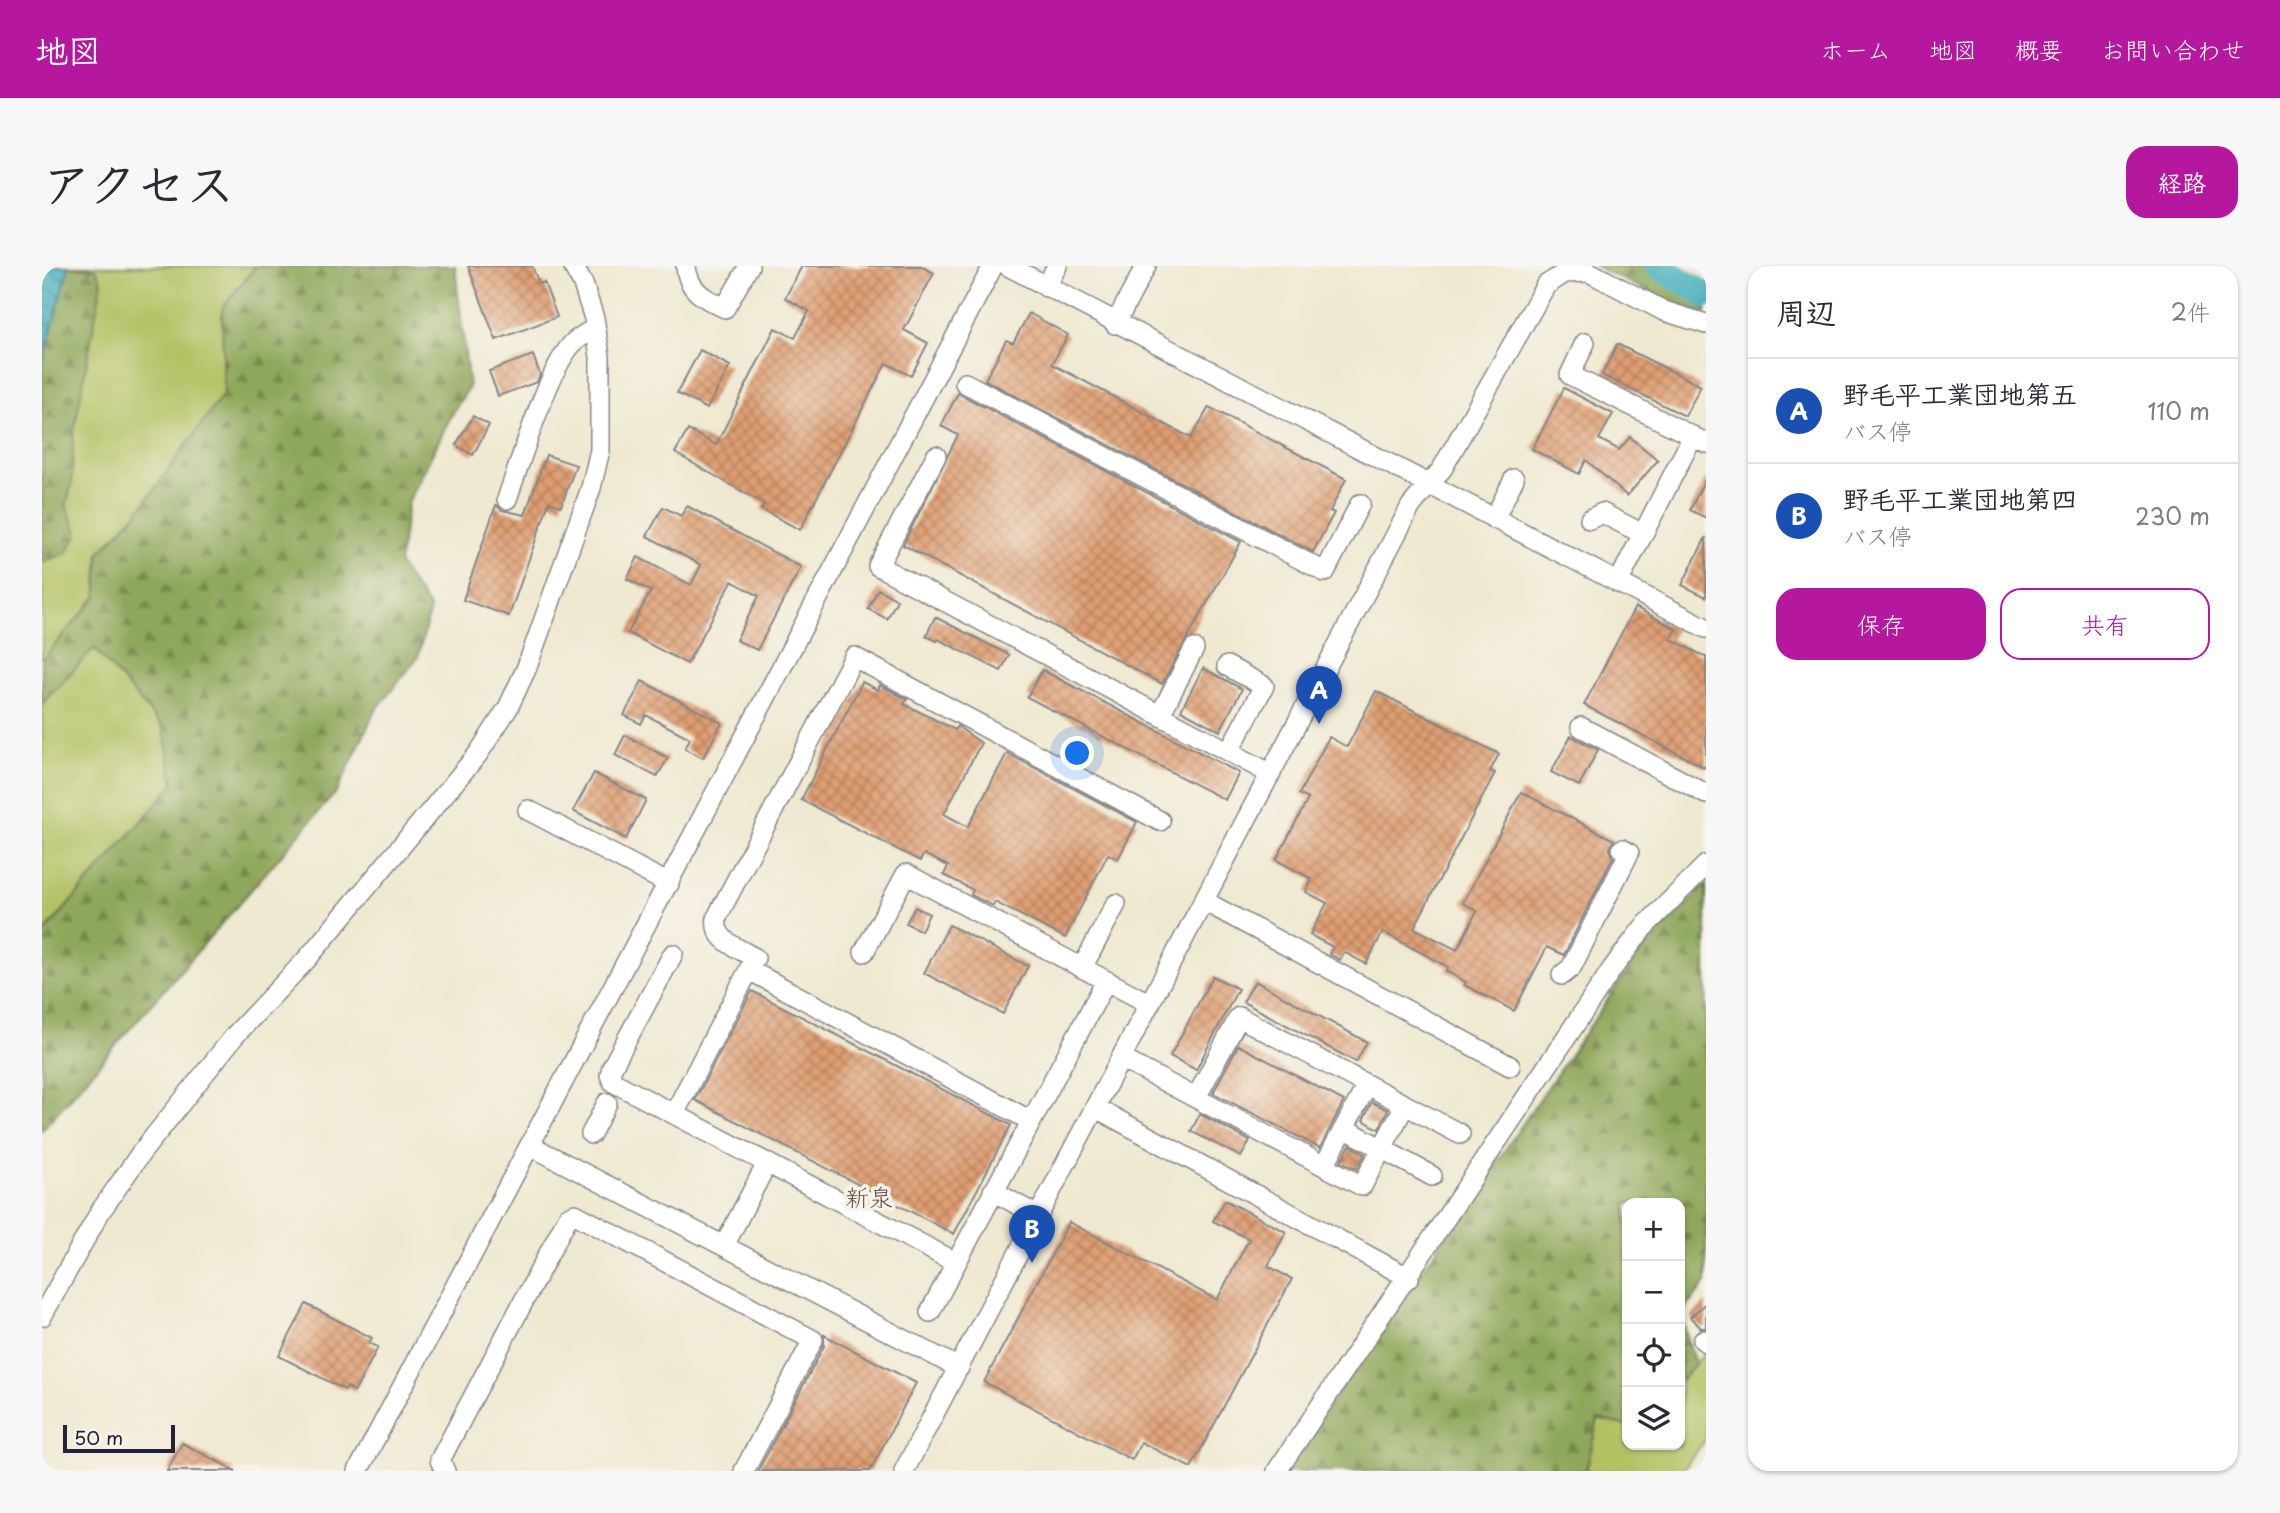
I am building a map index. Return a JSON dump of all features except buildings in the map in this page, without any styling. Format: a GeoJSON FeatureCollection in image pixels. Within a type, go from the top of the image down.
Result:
{"type":"FeatureCollection","features":[{"type":"Feature","properties":{"kind":"street"},"geometry":{"type":"LineString","coordinates":[[42,1315],[100,1212],[141,1153],[227,1045],[307,959],[478,754],[508,708],[536,642],[591,488],[600,450],[602,396],[595,328],[583,284],[573,266]]}},
{"type":"Feature","properties":{"kind":"street"},"geometry":{"type":"LineString","coordinates":[[686,266],[692,288],[703,298],[725,308],[749,266]]}},
{"type":"Feature","properties":{"kind":"street"},"geometry":{"type":"LineString","coordinates":[[358,1471],[993,266]]}},
{"type":"Feature","properties":{"kind":"street"},"geometry":{"type":"LineString","coordinates":[[1008,266],[1115,324],[1706,628]]}},
{"type":"Feature","properties":{"kind":"street"},"geometry":{"type":"LineString","coordinates":[[1046,287],[1057,266]]}},
{"type":"Feature","properties":{"kind":"street"},"geometry":{"type":"LineString","coordinates":[[1115,324],[1146,266]]}},
{"type":"Feature","properties":{"kind":"street"},"geometry":{"type":"LineString","coordinates":[[904,1471],[1411,506],[1442,469],[1546,285],[1555,277],[1576,271],[1589,272],[1664,311],[1706,324]]}},
{"type":"Feature","properties":{"kind":"street"},"geometry":{"type":"LineString","coordinates":[[507,499],[547,391],[564,356],[573,343],[595,328]]}},
{"type":"Feature","properties":{"kind":"street"},"geometry":{"type":"LineString","coordinates":[[1585,343],[1570,374],[1699,440],[1643,534],[1618,583]]}},
{"type":"Feature","properties":{"kind":"street"},"geometry":{"type":"LineString","coordinates":[[965,383],[1325,572],[1360,505]]}},
{"type":"Feature","properties":{"kind":"street"},"geometry":{"type":"LineString","coordinates":[[936,456],[878,566],[1271,774]]}},
{"type":"Feature","properties":{"kind":"street"},"geometry":{"type":"LineString","coordinates":[[1494,519],[1514,479]]}},
{"type":"Feature","properties":{"kind":"street"},"geometry":{"type":"LineString","coordinates":[[1590,519],[1602,513],[1643,534]]}},
{"type":"Feature","properties":{"kind":"street"},"geometry":{"type":"LineString","coordinates":[[1160,715],[1194,649]]}},
{"type":"Feature","properties":{"kind":"street"},"geometry":{"type":"LineString","coordinates":[[674,1114],[755,958],[719,937],[715,928],[717,917],[854,657],[1160,821]]}},
{"type":"Feature","properties":{"kind":"street"},"geometry":{"type":"LineString","coordinates":[[1227,666],[1264,686],[1228,751]]}},
{"type":"Feature","properties":{"kind":"street"},"geometry":{"type":"LineString","coordinates":[[1581,727],[1706,794]]}},
{"type":"Feature","properties":{"kind":"street"},"geometry":{"type":"LineString","coordinates":[[528,810],[669,884]]}},
{"type":"Feature","properties":{"kind":"street"},"geometry":{"type":"LineString","coordinates":[[1562,975],[1571,968],[1629,853],[1622,849]]}},
{"type":"Feature","properties":{"kind":"street"},"geometry":{"type":"LineString","coordinates":[[1278,1471],[1409,1278],[1612,969],[1643,928],[1706,865]]}},
{"type":"Feature","properties":{"kind":"street"},"geometry":{"type":"LineString","coordinates":[[864,952],[906,874],[1150,1004]]}},
{"type":"Feature","properties":{"kind":"street"},"geometry":{"type":"LineString","coordinates":[[1204,901],[1510,1066]]}},
{"type":"Feature","properties":{"kind":"street"},"geometry":{"type":"LineString","coordinates":[[1082,968],[1116,904]]}},
{"type":"Feature","properties":{"kind":"street"},"geometry":{"type":"LineString","coordinates":[[673,954],[610,1075],[613,1082],[955,1262]]}},
{"type":"Feature","properties":{"kind":"street"},"geometry":{"type":"LineString","coordinates":[[749,970],[1031,1121]]}},
{"type":"Feature","properties":{"kind":"street"},"geometry":{"type":"LineString","coordinates":[[930,1312],[1106,981]]}},
{"type":"Feature","properties":{"kind":"street"},"geometry":{"type":"LineString","coordinates":[[1196,1098],[1238,1017],[1460,1134]]}},
{"type":"Feature","properties":{"kind":"street"},"geometry":{"type":"LineString","coordinates":[[1122,1059],[1362,1186],[1405,1105]]}},
{"type":"Feature","properties":{"kind":"street"},"geometry":{"type":"LineString","coordinates":[[1324,1166],[1367,1085]]}},
{"type":"Feature","properties":{"kind":"street"},"geometry":{"type":"LineString","coordinates":[[591,1134],[607,1103]]}},
{"type":"Feature","properties":{"kind":"street"},"geometry":{"type":"LineString","coordinates":[[1096,1108],[1409,1278]]}},
{"type":"Feature","properties":{"kind":"street"},"geometry":{"type":"LineString","coordinates":[[1344,1128],[1433,1176]]}},
{"type":"Feature","properties":{"kind":"street"},"geometry":{"type":"LineString","coordinates":[[531,1146],[959,1368]]}},
{"type":"Feature","properties":{"kind":"street"},"geometry":{"type":"LineString","coordinates":[[724,1246],[767,1163]]}},
{"type":"Feature","properties":{"kind":"street"},"geometry":{"type":"LineString","coordinates":[[993,1191],[1038,1216]]}},
{"type":"Feature","properties":{"kind":"street"},"geometry":{"type":"LineString","coordinates":[[445,1471],[440,1460],[568,1217],[575,1214],[813,1340],[744,1471]]}},
{"type":"Feature","properties":{"kind":"green space"},"geometry":{"type":"Polygon","coordinates":[[[42,266],[256,266],[222,308],[224,393],[137,513],[99,553],[94,647],[163,727],[174,784],[42,935],[42,266]]]}},
{"type":"Feature","properties":{"kind":"green space"},"geometry":{"type":"Polygon","coordinates":[[[69,266],[96,269],[102,282],[73,436],[72,483],[66,506],[78,534],[67,552],[42,563],[42,364],[69,266]]]}},
{"type":"Feature","properties":{"kind":"green space"},"geometry":{"type":"Polygon","coordinates":[[[256,266],[455,266],[469,387],[451,416],[408,503],[399,564],[430,609],[418,657],[374,713],[338,790],[42,1130],[42,935],[174,784],[163,727],[94,648],[42,704],[42,660],[97,596],[99,553],[137,513],[224,393],[222,308],[256,266]]]}},
{"type":"Feature","properties":{"kind":"green space"},"geometry":{"type":"Polygon","coordinates":[[[1594,266],[1650,266],[1706,299],[1706,313],[1685,308],[1594,266]]]}},
{"type":"Feature","properties":{"kind":"green space"},"geometry":{"type":"Polygon","coordinates":[[[1706,884],[1706,1283],[1685,1310],[1685,1198],[1622,1198],[1622,1425],[1598,1419],[1586,1471],[1285,1471],[1637,957],[1706,884]]]}},
{"type":"Feature","properties":{"kind":"green space"},"geometry":{"type":"Polygon","coordinates":[[[1685,1329],[1695,1364],[1685,1375],[1685,1329]]]}},
{"type":"Feature","properties":{"kind":"green space"},"geometry":{"type":"Polygon","coordinates":[[[1706,1351],[1706,1439],[1682,1471],[1586,1471],[1598,1419],[1622,1425],[1622,1450],[1685,1450],[1685,1375],[1706,1351]]]}},
{"type":"Feature","properties":{"kind":"water"},"geometry":{"type":"Polygon","coordinates":[[[42,266],[69,266],[42,364],[42,266]]]}},
{"type":"Feature","properties":{"kind":"waterway"},"geometry":{"type":"LineString","coordinates":[[1658,266],[1706,295]]}},
{"type":"Feature","properties":{"kind":"place","name":"野毛平工業団地第五"},"geometry":{"type":"Point","coordinates":[1319,724]}},
{"type":"Feature","properties":{"kind":"place","name":"野毛平工業団地第四"},"geometry":{"type":"Point","coordinates":[1032,1263]}},
{"type":"Feature","properties":{"kind":"district","name":"新泉"},"geometry":{"type":"Point","coordinates":[869,1198]}}]}
